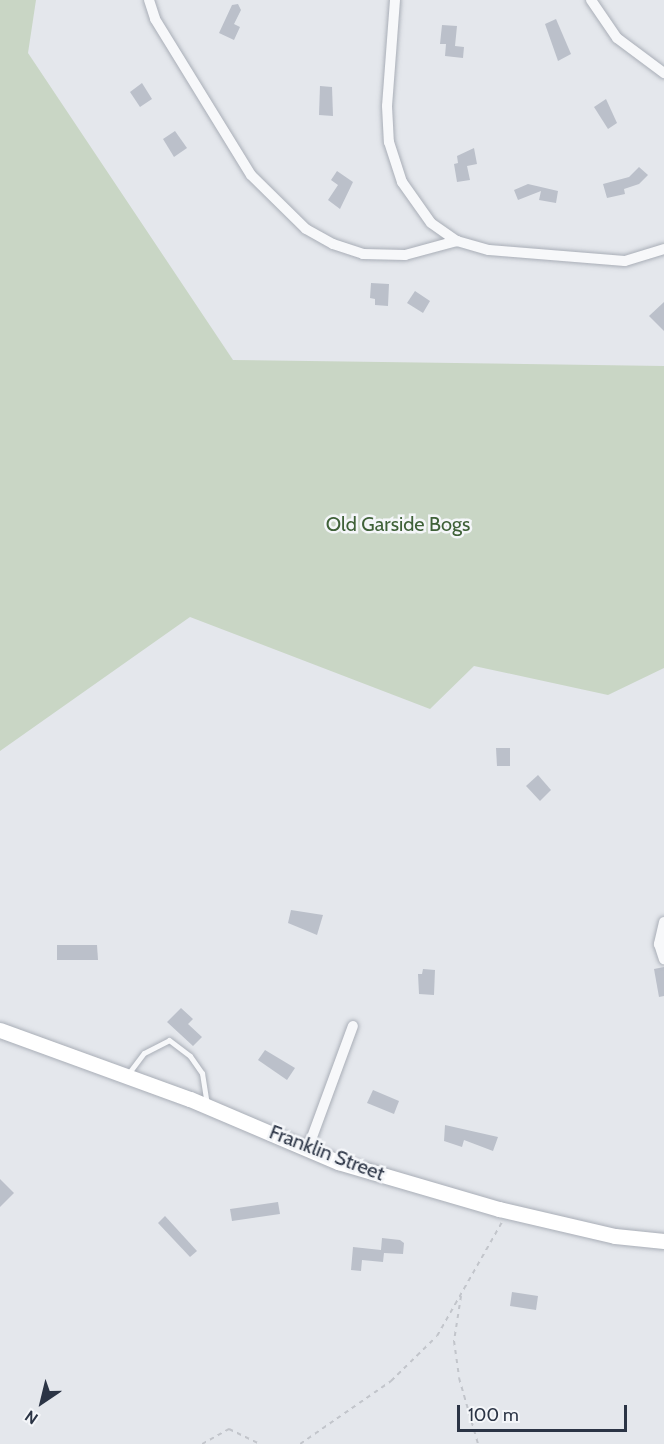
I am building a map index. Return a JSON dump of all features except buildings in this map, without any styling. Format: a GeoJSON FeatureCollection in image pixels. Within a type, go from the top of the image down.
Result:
{"type":"FeatureCollection","features":[{"type":"Feature","properties":{"kind":"street"},"geometry":{"type":"LineString","coordinates":[[149,0],[155,19],[251,175],[306,229],[363,254],[405,255],[456,241]]}},
{"type":"Feature","properties":{"kind":"street"},"geometry":{"type":"LineString","coordinates":[[395,0],[388,95],[389,142],[412,202],[440,231],[456,241],[489,250],[554,253],[597,260],[638,259],[664,249]]}},
{"type":"Feature","properties":{"kind":"street"},"geometry":{"type":"LineString","coordinates":[[591,0],[617,38],[664,73]]}},
{"type":"Feature","properties":{"kind":"street"},"geometry":{"type":"LineString","coordinates":[[664,922],[659,944],[664,959]]}},
{"type":"Feature","properties":{"kind":"street"},"geometry":{"type":"LineString","coordinates":[[308,1148],[353,1026]]}},
{"type":"Feature","properties":{"kind":"street","name":"Franklin Street"},"geometry":{"type":"LineString","coordinates":[[0,1030],[208,1106],[338,1162],[499,1209],[615,1236],[664,1241]]}},
{"type":"Feature","properties":{"kind":"lane"},"geometry":{"type":"LineString","coordinates":[[126,1076],[144,1053],[169,1040],[190,1056],[202,1073],[208,1106]]}},
{"type":"Feature","properties":{"kind":"path"},"geometry":{"type":"LineString","coordinates":[[300,1444],[391,1381],[437,1336],[502,1222]]}},
{"type":"Feature","properties":{"kind":"path"},"geometry":{"type":"LineString","coordinates":[[461,1293],[454,1341],[459,1378],[478,1444]]}},
{"type":"Feature","properties":{"kind":"path"},"geometry":{"type":"LineString","coordinates":[[202,1444],[229,1429],[260,1444]]}},
{"type":"Feature","properties":{"kind":"green space","name":"Old Garside Bogs"},"geometry":{"type":"Polygon","coordinates":[[[0,0],[36,0],[28,53],[233,360],[664,366],[664,668],[608,695],[474,666],[430,709],[190,617],[0,751],[0,0]]]}}]}
